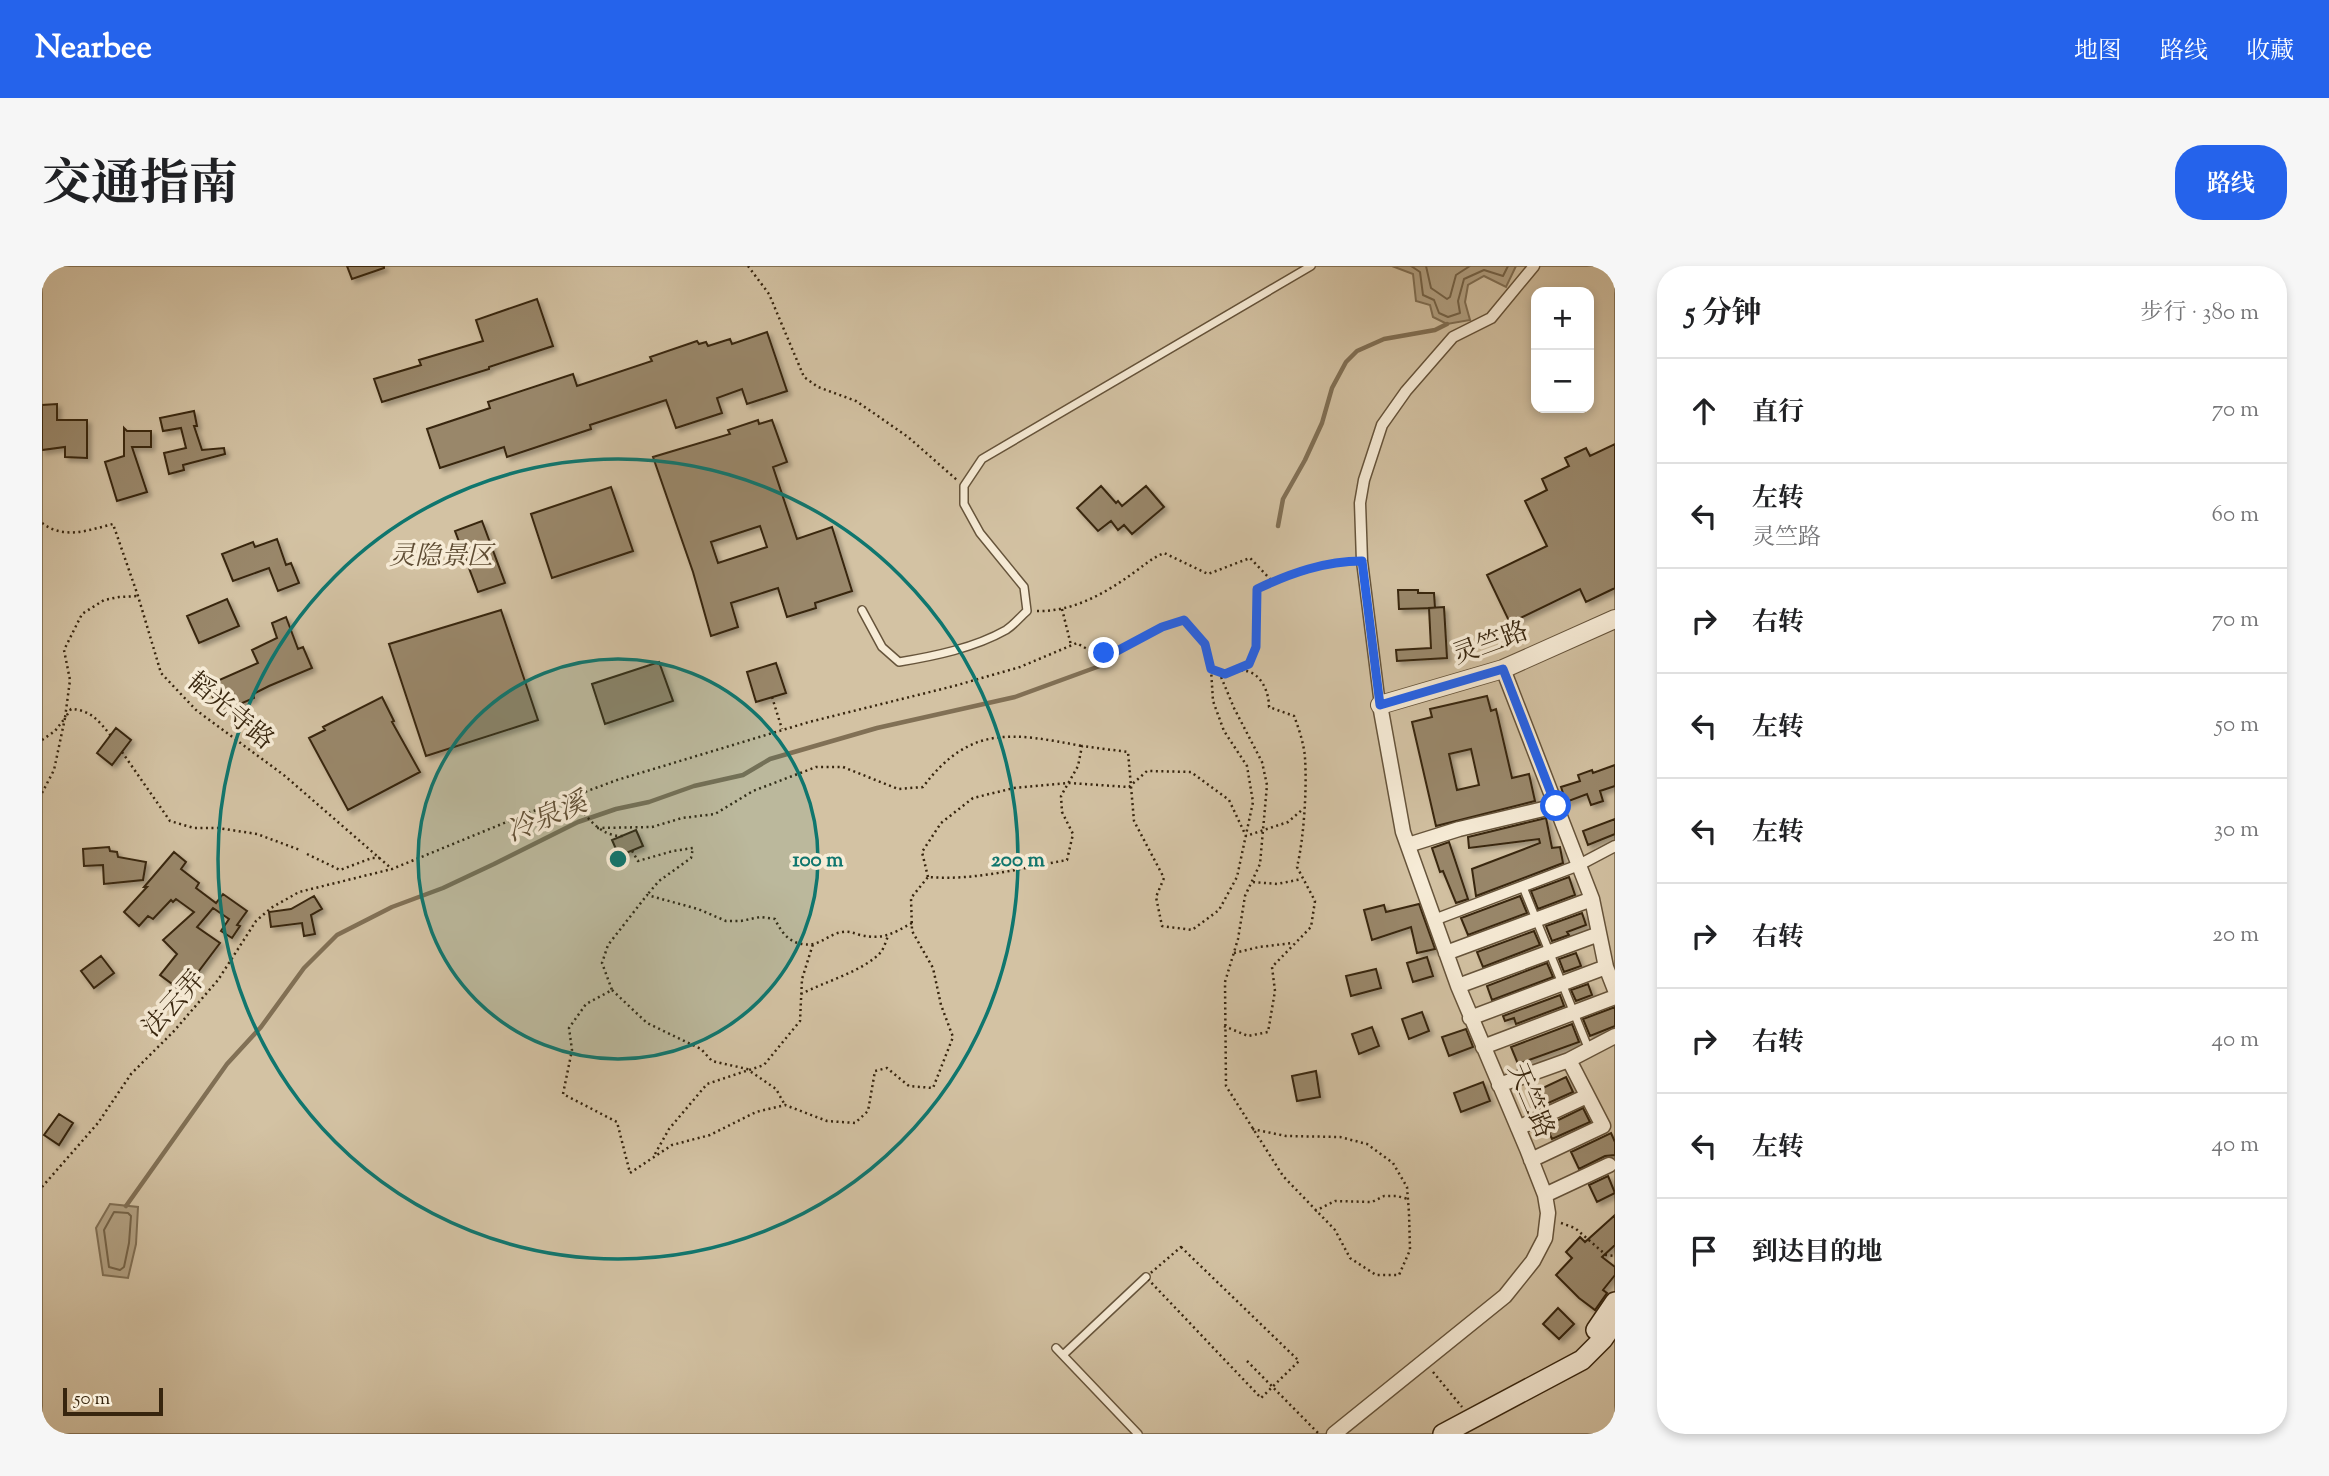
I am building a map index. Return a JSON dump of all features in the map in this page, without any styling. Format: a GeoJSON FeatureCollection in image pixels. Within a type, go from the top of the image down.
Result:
{"type":"FeatureCollection","features":[{"type":"Feature","properties":{"kind":"main road"},"geometry":{"type":"LineString","coordinates":[[1538,1381],[1572,1355],[1599,1326],[1615,1302]]}},
{"type":"Feature","properties":{"kind":"main road"},"geometry":{"type":"LineString","coordinates":[[1443,1434],[1538,1381],[1582,1360],[1603,1339],[1615,1321]]}},
{"type":"Feature","properties":{"kind":"street"},"geometry":{"type":"LineString","coordinates":[[1380,705],[1362,561],[1360,503],[1364,480],[1382,425],[1406,391],[1453,337],[1491,318],[1534,266]]}},
{"type":"Feature","properties":{"kind":"street","name":"灵竺路"},"geometry":{"type":"LineString","coordinates":[[1380,705],[1503,669],[1615,619]]}},
{"type":"Feature","properties":{"kind":"street"},"geometry":{"type":"LineString","coordinates":[[1503,669],[1592,899],[1606,967],[1615,990]]}},
{"type":"Feature","properties":{"kind":"street","name":"天竺路"},"geometry":{"type":"LineString","coordinates":[[1334,1434],[1505,1296],[1539,1249],[1545,1238],[1548,1219],[1545,1195],[1470,1018],[1408,845],[1380,705]]}},
{"type":"Feature","properties":{"kind":"street"},"geometry":{"type":"LineString","coordinates":[[1408,845],[1459,829],[1556,806]]}},
{"type":"Feature","properties":{"kind":"street"},"geometry":{"type":"LineString","coordinates":[[1434,919],[1580,865],[1615,846]]}},
{"type":"Feature","properties":{"kind":"street"},"geometry":{"type":"LineString","coordinates":[[1446,953],[1592,899]]}},
{"type":"Feature","properties":{"kind":"street"},"geometry":{"type":"LineString","coordinates":[[1458,986],[1599,934]]}},
{"type":"Feature","properties":{"kind":"street"},"geometry":{"type":"LineString","coordinates":[[1470,1018],[1606,967]]}},
{"type":"Feature","properties":{"kind":"street"},"geometry":{"type":"LineString","coordinates":[[1483,1047],[1615,997]]}},
{"type":"Feature","properties":{"kind":"street"},"geometry":{"type":"LineString","coordinates":[[1499,1085],[1569,1060],[1615,1036]]}},
{"type":"Feature","properties":{"kind":"street"},"geometry":{"type":"LineString","coordinates":[[1531,1160],[1603,1126],[1569,1060]]}},
{"type":"Feature","properties":{"kind":"street"},"geometry":{"type":"LineString","coordinates":[[1518,1128],[1587,1096]]}},
{"type":"Feature","properties":{"kind":"street"},"geometry":{"type":"LineString","coordinates":[[1545,1195],[1609,1165]]}},
{"type":"Feature","properties":{"kind":"lane"},"geometry":{"type":"LineString","coordinates":[[862,610],[881,647],[899,662],[972,645],[1009,629],[1027,611],[1024,587],[980,533],[964,504],[964,486],[982,458],[1311,266]]}},
{"type":"Feature","properties":{"kind":"lane"},"geometry":{"type":"LineString","coordinates":[[1523,887],[1588,1050]]}},
{"type":"Feature","properties":{"kind":"lane"},"geometry":{"type":"LineString","coordinates":[[1063,1355],[1146,1277]]}},
{"type":"Feature","properties":{"kind":"lane"},"geometry":{"type":"LineString","coordinates":[[1056,1348],[1138,1434]]}},
{"type":"Feature","properties":{"kind":"path"},"geometry":{"type":"LineString","coordinates":[[748,266],[769,294],[804,377],[818,387],[856,401],[908,437],[964,486]]}},
{"type":"Feature","properties":{"kind":"path","name":"韬光寺路"},"geometry":{"type":"LineString","coordinates":[[42,523],[47,527],[75,534],[113,524],[161,673],[196,710],[285,776],[392,869]]}},
{"type":"Feature","properties":{"kind":"path"},"geometry":{"type":"LineString","coordinates":[[1027,611],[1062,609],[1110,588],[1164,552],[1208,574],[1250,558],[1273,582]]}},
{"type":"Feature","properties":{"kind":"path"},"geometry":{"type":"LineString","coordinates":[[1211,669],[1225,674],[1249,664],[1256,647],[1257,589],[1335,561],[1362,561]]}},
{"type":"Feature","properties":{"kind":"path"},"geometry":{"type":"LineString","coordinates":[[42,793],[54,770],[65,718],[70,680],[65,650],[82,614],[104,600],[138,596]]}},
{"type":"Feature","properties":{"kind":"path"},"geometry":{"type":"LineString","coordinates":[[597,828],[652,827],[682,818],[715,814],[753,790],[816,768],[843,767],[898,789],[923,787],[938,768],[967,746],[996,736],[1027,736],[1128,752],[1134,821],[1164,878],[1156,897],[1161,926],[1192,930],[1219,909],[1237,877],[1253,802],[1247,766],[1224,731],[1216,711],[1205,644],[1184,620],[1162,627],[1117,651],[1104,653],[1077,643],[1072,645],[1062,609]]}},
{"type":"Feature","properties":{"kind":"path","name":"法云弄"},"geometry":{"type":"LineString","coordinates":[[42,1187],[98,1122],[131,1074],[174,1031],[218,980],[256,921],[271,908],[299,892],[392,869],[617,780],[782,729],[1020,667],[1072,645]]}},
{"type":"Feature","properties":{"kind":"path"},"geometry":{"type":"LineString","coordinates":[[1224,1026],[1248,1036],[1268,1032],[1275,991],[1272,967],[1311,927],[1315,901],[1297,867],[1302,849],[1305,757],[1294,716],[1269,706],[1269,694],[1261,680],[1244,670],[1230,671]]}},
{"type":"Feature","properties":{"kind":"path"},"geometry":{"type":"LineString","coordinates":[[1219,671],[1234,708],[1262,761],[1267,785],[1260,864],[1245,896],[1234,953],[1225,982],[1226,1086],[1252,1129],[1283,1175],[1335,1230],[1350,1258],[1376,1275],[1399,1275],[1410,1250],[1408,1199],[1407,1187],[1393,1163],[1367,1144],[1340,1137],[1286,1136],[1252,1129]]}},
{"type":"Feature","properties":{"kind":"path"},"geometry":{"type":"LineString","coordinates":[[772,697],[782,729]]}},
{"type":"Feature","properties":{"kind":"path"},"geometry":{"type":"LineString","coordinates":[[42,740],[55,731],[71,709],[83,709],[97,718],[111,736]]}},
{"type":"Feature","properties":{"kind":"path"},"geometry":{"type":"LineString","coordinates":[[928,877],[948,879],[976,876],[1067,860],[1073,834],[1062,813],[1061,796],[1078,766],[1082,746]]}},
{"type":"Feature","properties":{"kind":"path"},"geometry":{"type":"LineString","coordinates":[[122,752],[170,821],[194,828],[218,828],[257,834],[300,850]]}},
{"type":"Feature","properties":{"kind":"path"},"geometry":{"type":"LineString","coordinates":[[928,877],[922,852],[941,823],[973,798],[1014,788],[1069,783],[1129,787],[1146,771],[1191,772],[1229,800],[1246,836]]}},
{"type":"Feature","properties":{"kind":"path"},"geometry":{"type":"LineString","coordinates":[[570,797],[597,828],[623,836]]}},
{"type":"Feature","properties":{"kind":"path"},"geometry":{"type":"LineString","coordinates":[[1246,836],[1288,822],[1303,809]]}},
{"type":"Feature","properties":{"kind":"path"},"geometry":{"type":"LineString","coordinates":[[632,851],[638,862],[693,848],[691,858],[659,881],[608,945],[602,963],[612,990],[647,1023],[701,1049],[712,1061],[747,1069],[776,1089],[785,1105]]}},
{"type":"Feature","properties":{"kind":"path"},"geometry":{"type":"LineString","coordinates":[[307,854],[340,870],[372,858],[380,858]]}},
{"type":"Feature","properties":{"kind":"path"},"geometry":{"type":"LineString","coordinates":[[612,990],[586,1004],[569,1028],[572,1050],[564,1094],[617,1122],[630,1173],[672,1145],[710,1135],[756,1112],[785,1105],[827,1121],[855,1123],[868,1111],[875,1071],[887,1068],[909,1086],[933,1088],[953,1037],[941,1005],[933,968],[912,931],[911,898],[928,877]]}},
{"type":"Feature","properties":{"kind":"path"},"geometry":{"type":"LineString","coordinates":[[1252,881],[1277,884],[1302,879]]}},
{"type":"Feature","properties":{"kind":"path"},"geometry":{"type":"LineString","coordinates":[[647,895],[698,909],[726,921],[760,917],[775,919],[782,936],[795,942],[813,944],[846,931],[874,937],[888,936],[912,923]]}},
{"type":"Feature","properties":{"kind":"path"},"geometry":{"type":"LineString","coordinates":[[800,994],[824,981],[855,971],[882,951],[888,936]]}},
{"type":"Feature","properties":{"kind":"path"},"geometry":{"type":"LineString","coordinates":[[1234,953],[1295,943]]}},
{"type":"Feature","properties":{"kind":"path"},"geometry":{"type":"LineString","coordinates":[[653,1157],[669,1129],[707,1084],[764,1065],[800,1021],[802,979],[813,944]]}},
{"type":"Feature","properties":{"kind":"path"},"geometry":{"type":"LineString","coordinates":[[1315,1211],[1335,1201],[1372,1202],[1384,1196],[1408,1199]]}},
{"type":"Feature","properties":{"kind":"path"},"geometry":{"type":"LineString","coordinates":[[1548,1219],[1575,1228],[1606,1255],[1615,1256]]}},
{"type":"Feature","properties":{"kind":"path"},"geometry":{"type":"LineString","coordinates":[[1181,1247],[1300,1361],[1273,1387],[1261,1398],[1146,1277],[1181,1247]]}},
{"type":"Feature","properties":{"kind":"path"},"geometry":{"type":"LineString","coordinates":[[1247,1361],[1320,1434]]}},
{"type":"Feature","properties":{"kind":"path"},"geometry":{"type":"LineString","coordinates":[[1424,1361],[1472,1418]]}},
{"type":"Feature","properties":{"kind":"green space","name":"灵隐景区"},"geometry":{"type":"Polygon","coordinates":[[[42,266],[1615,266],[1615,1434],[42,1434],[42,266]]]}},
{"type":"Feature","properties":{"kind":"water"},"geometry":{"type":"Polygon","coordinates":[[[1392,266],[1516,266],[1506,287],[1484,276],[1468,285],[1465,302],[1470,320],[1447,324],[1433,317],[1430,305],[1416,301],[1413,274],[1392,266]]]}},
{"type":"Feature","properties":{"kind":"water"},"geometry":{"type":"Polygon","coordinates":[[[110,1204],[138,1207],[136,1244],[128,1278],[103,1275],[96,1228],[110,1204]]]}},
{"type":"Feature","properties":{"kind":"building"},"geometry":{"type":"Polygon","coordinates":[[[347,266],[384,266],[384,268],[352,279],[347,266]]]}},
{"type":"Feature","properties":{"kind":"building"},"geometry":{"type":"Polygon","coordinates":[[[537,299],[553,346],[382,402],[374,379],[421,365],[419,360],[483,341],[476,320],[537,299]]]}},
{"type":"Feature","properties":{"kind":"building"},"geometry":{"type":"Polygon","coordinates":[[[767,332],[787,391],[747,404],[742,389],[717,398],[722,413],[676,428],[666,400],[590,425],[591,429],[507,457],[504,447],[440,468],[427,429],[490,408],[488,402],[573,374],[577,386],[652,361],[650,357],[697,341],[699,344],[706,342],[708,346],[730,339],[732,344],[767,332]]]}},
{"type":"Feature","properties":{"kind":"building"},"geometry":{"type":"Polygon","coordinates":[[[57,404],[57,420],[87,420],[87,458],[65,457],[65,447],[42,450],[42,405],[57,404]]]}},
{"type":"Feature","properties":{"kind":"building"},"geometry":{"type":"Polygon","coordinates":[[[194,411],[197,426],[194,426],[202,450],[224,448],[225,454],[183,465],[184,470],[169,474],[164,453],[186,448],[181,428],[163,431],[160,418],[194,411]]]}},
{"type":"Feature","properties":{"kind":"building"},"geometry":{"type":"Polygon","coordinates":[[[758,420],[759,424],[772,420],[787,462],[773,467],[797,539],[832,527],[852,591],[815,603],[816,608],[787,617],[778,588],[731,603],[738,627],[711,636],[693,572],[653,457],[730,434],[728,430],[758,420]],[[760,526],[711,542],[718,563],[767,547],[760,526]]]}},
{"type":"Feature","properties":{"kind":"building"},"geometry":{"type":"Polygon","coordinates":[[[124,428],[127,431],[151,431],[151,447],[132,447],[147,492],[117,501],[105,462],[124,456],[124,428]]]}},
{"type":"Feature","properties":{"kind":"building"},"geometry":{"type":"Polygon","coordinates":[[[1615,444],[1615,588],[1586,602],[1580,589],[1510,623],[1487,575],[1547,546],[1525,501],[1547,490],[1542,479],[1569,466],[1565,458],[1586,448],[1590,456],[1615,444]]]}},
{"type":"Feature","properties":{"kind":"building"},"geometry":{"type":"Polygon","coordinates":[[[1101,486],[1122,506],[1146,486],[1164,507],[1132,534],[1124,525],[1118,530],[1111,521],[1098,531],[1077,508],[1101,486]]]}},
{"type":"Feature","properties":{"kind":"building"},"geometry":{"type":"Polygon","coordinates":[[[611,487],[633,551],[552,578],[531,514],[611,487]]]}},
{"type":"Feature","properties":{"kind":"building"},"geometry":{"type":"Polygon","coordinates":[[[482,521],[505,583],[478,592],[455,531],[482,521]]]}},
{"type":"Feature","properties":{"kind":"building"},"geometry":{"type":"Polygon","coordinates":[[[277,539],[286,565],[291,563],[299,583],[278,591],[269,568],[233,581],[222,554],[253,542],[255,547],[277,539]]]}},
{"type":"Feature","properties":{"kind":"building"},"geometry":{"type":"Polygon","coordinates":[[[1398,590],[1434,593],[1435,608],[1399,609],[1398,590]]]}},
{"type":"Feature","properties":{"kind":"building"},"geometry":{"type":"Polygon","coordinates":[[[227,599],[239,626],[199,643],[187,616],[227,599]]]}},
{"type":"Feature","properties":{"kind":"building"},"geometry":{"type":"Polygon","coordinates":[[[1444,607],[1447,658],[1397,661],[1396,650],[1431,648],[1429,608],[1444,607]]]}},
{"type":"Feature","properties":{"kind":"building"},"geometry":{"type":"Polygon","coordinates":[[[501,610],[538,720],[426,756],[389,644],[501,610]]]}},
{"type":"Feature","properties":{"kind":"building"},"geometry":{"type":"Polygon","coordinates":[[[286,617],[298,649],[303,647],[312,668],[269,686],[253,694],[254,698],[219,713],[208,685],[258,663],[252,650],[277,638],[272,623],[286,617]]]}},
{"type":"Feature","properties":{"kind":"building"},"geometry":{"type":"Polygon","coordinates":[[[659,662],[673,701],[605,724],[592,684],[659,662]]]}},
{"type":"Feature","properties":{"kind":"building"},"geometry":{"type":"Polygon","coordinates":[[[776,663],[786,693],[756,702],[747,672],[776,663]]]}},
{"type":"Feature","properties":{"kind":"building"},"geometry":{"type":"Polygon","coordinates":[[[1487,696],[1491,711],[1496,709],[1512,778],[1529,774],[1535,801],[1436,826],[1412,722],[1432,717],[1430,709],[1487,696]],[[1471,749],[1449,754],[1457,790],[1479,785],[1471,749]]]}},
{"type":"Feature","properties":{"kind":"building"},"geometry":{"type":"Polygon","coordinates":[[[382,697],[394,721],[392,722],[420,772],[348,810],[309,738],[325,730],[323,727],[382,697]]]}},
{"type":"Feature","properties":{"kind":"building"},"geometry":{"type":"Polygon","coordinates":[[[116,728],[131,740],[112,765],[97,753],[116,728]]]}},
{"type":"Feature","properties":{"kind":"building"},"geometry":{"type":"Polygon","coordinates":[[[1615,765],[1615,786],[1600,791],[1603,801],[1591,805],[1587,794],[1566,802],[1561,787],[1580,781],[1578,775],[1615,765]]]}},
{"type":"Feature","properties":{"kind":"building"},"geometry":{"type":"Polygon","coordinates":[[[1546,818],[1552,848],[1560,847],[1563,863],[1476,896],[1472,869],[1540,843],[1539,839],[1469,848],[1468,837],[1546,818]]]}},
{"type":"Feature","properties":{"kind":"building"},"geometry":{"type":"Polygon","coordinates":[[[1615,819],[1615,834],[1588,845],[1583,831],[1615,819]]]}},
{"type":"Feature","properties":{"kind":"building"},"geometry":{"type":"Polygon","coordinates":[[[636,830],[643,846],[619,856],[612,840],[636,830]]]}},
{"type":"Feature","properties":{"kind":"building"},"geometry":{"type":"Polygon","coordinates":[[[1449,842],[1468,899],[1456,903],[1443,871],[1440,872],[1432,848],[1449,842]]]}},
{"type":"Feature","properties":{"kind":"building"},"geometry":{"type":"Polygon","coordinates":[[[109,847],[110,851],[117,852],[118,857],[146,862],[143,880],[104,884],[103,865],[84,866],[83,849],[109,847]]]}},
{"type":"Feature","properties":{"kind":"building"},"geometry":{"type":"Polygon","coordinates":[[[174,852],[186,862],[181,869],[199,883],[196,888],[216,903],[223,894],[247,911],[232,938],[221,931],[229,919],[213,908],[197,927],[220,943],[183,992],[160,975],[177,954],[163,940],[194,912],[176,899],[173,902],[171,900],[153,919],[148,916],[139,926],[124,912],[174,852]]]}},
{"type":"Feature","properties":{"kind":"building"},"geometry":{"type":"Polygon","coordinates":[[[1569,877],[1575,895],[1538,909],[1531,891],[1569,877]]]}},
{"type":"Feature","properties":{"kind":"building"},"geometry":{"type":"Polygon","coordinates":[[[314,896],[322,909],[311,915],[315,934],[304,936],[302,923],[271,927],[269,912],[291,909],[314,896]]]}},
{"type":"Feature","properties":{"kind":"building"},"geometry":{"type":"Polygon","coordinates":[[[1520,896],[1527,913],[1468,935],[1461,918],[1520,896]]]}},
{"type":"Feature","properties":{"kind":"building"},"geometry":{"type":"Polygon","coordinates":[[[1419,904],[1435,949],[1417,953],[1411,927],[1372,940],[1364,910],[1384,905],[1386,912],[1419,904]]]}},
{"type":"Feature","properties":{"kind":"building"},"geometry":{"type":"Polygon","coordinates":[[[1582,913],[1586,925],[1552,941],[1546,926],[1582,913]]]}},
{"type":"Feature","properties":{"kind":"building"},"geometry":{"type":"Polygon","coordinates":[[[1534,931],[1540,945],[1483,967],[1477,952],[1534,931]]]}},
{"type":"Feature","properties":{"kind":"building"},"geometry":{"type":"Polygon","coordinates":[[[1576,953],[1581,966],[1564,972],[1559,959],[1576,953]]]}},
{"type":"Feature","properties":{"kind":"building"},"geometry":{"type":"Polygon","coordinates":[[[101,956],[114,973],[94,988],[81,971],[101,956]]]}},
{"type":"Feature","properties":{"kind":"building"},"geometry":{"type":"Polygon","coordinates":[[[1427,957],[1433,976],[1413,982],[1407,963],[1427,957]]]}},
{"type":"Feature","properties":{"kind":"building"},"geometry":{"type":"Polygon","coordinates":[[[1547,963],[1553,977],[1492,1000],[1487,986],[1547,963]]]}},
{"type":"Feature","properties":{"kind":"building"},"geometry":{"type":"Polygon","coordinates":[[[1376,969],[1381,988],[1351,996],[1346,976],[1376,969]]]}},
{"type":"Feature","properties":{"kind":"building"},"geometry":{"type":"Polygon","coordinates":[[[1588,984],[1592,995],[1576,1001],[1571,990],[1588,984]]]}},
{"type":"Feature","properties":{"kind":"building"},"geometry":{"type":"Polygon","coordinates":[[[1560,995],[1564,1006],[1516,1024],[1514,1018],[1505,1021],[1503,1016],[1560,995]]]}},
{"type":"Feature","properties":{"kind":"building"},"geometry":{"type":"Polygon","coordinates":[[[1615,1007],[1615,1026],[1590,1036],[1583,1019],[1615,1007]]]}},
{"type":"Feature","properties":{"kind":"building"},"geometry":{"type":"Polygon","coordinates":[[[1422,1012],[1429,1031],[1409,1039],[1402,1019],[1422,1012]]]}},
{"type":"Feature","properties":{"kind":"building"},"geometry":{"type":"Polygon","coordinates":[[[1572,1024],[1579,1042],[1518,1064],[1511,1047],[1572,1024]]]}},
{"type":"Feature","properties":{"kind":"building"},"geometry":{"type":"Polygon","coordinates":[[[1372,1027],[1379,1046],[1359,1054],[1352,1034],[1372,1027]]]}},
{"type":"Feature","properties":{"kind":"building"},"geometry":{"type":"Polygon","coordinates":[[[1466,1029],[1473,1047],[1449,1056],[1442,1037],[1466,1029]]]}},
{"type":"Feature","properties":{"kind":"building"},"geometry":{"type":"Polygon","coordinates":[[[1316,1071],[1320,1097],[1297,1101],[1292,1076],[1316,1071]]]}},
{"type":"Feature","properties":{"kind":"building"},"geometry":{"type":"Polygon","coordinates":[[[1566,1077],[1573,1092],[1537,1108],[1530,1094],[1566,1077]]]}},
{"type":"Feature","properties":{"kind":"building"},"geometry":{"type":"Polygon","coordinates":[[[1483,1082],[1490,1101],[1461,1112],[1454,1093],[1483,1082]]]}},
{"type":"Feature","properties":{"kind":"building"},"geometry":{"type":"Polygon","coordinates":[[[1583,1108],[1590,1122],[1552,1139],[1546,1126],[1583,1108]]]}},
{"type":"Feature","properties":{"kind":"building"},"geometry":{"type":"Polygon","coordinates":[[[59,1114],[73,1123],[59,1145],[44,1135],[59,1114]]]}},
{"type":"Feature","properties":{"kind":"building"},"geometry":{"type":"Polygon","coordinates":[[[1611,1133],[1615,1142],[1615,1155],[1605,1156],[1579,1169],[1571,1152],[1611,1133]]]}},
{"type":"Feature","properties":{"kind":"building"},"geometry":{"type":"Polygon","coordinates":[[[1608,1176],[1615,1193],[1597,1202],[1589,1185],[1608,1176]]]}},
{"type":"Feature","properties":{"kind":"building"},"geometry":{"type":"Polygon","coordinates":[[[1615,1215],[1615,1245],[1602,1257],[1615,1267],[1615,1275],[1603,1290],[1607,1293],[1595,1310],[1556,1275],[1572,1258],[1566,1252],[1580,1237],[1585,1242],[1615,1215]]]}},
{"type":"Feature","properties":{"kind":"building"},"geometry":{"type":"Polygon","coordinates":[[[1558,1308],[1574,1324],[1559,1339],[1543,1324],[1558,1308]]]}},
{"type":"Feature","properties":{"kind":"waterway"},"geometry":{"type":"LineString","coordinates":[[1278,526],[1283,499],[1305,460],[1322,423],[1332,388],[1346,362],[1357,351],[1384,339],[1435,330],[1447,324]]}},
{"type":"Feature","properties":{"kind":"waterway","name":"冷泉溪"},"geometry":{"type":"LineString","coordinates":[[126,1206],[227,1064],[261,1027],[304,968],[337,935],[392,907],[443,888],[578,822],[694,786],[743,775],[770,759],[877,728],[1015,697],[1108,663]]}},
{"type":"Feature","properties":{"kind":"route"},"geometry":{"type":"LineString","coordinates":[[1104,653],[1117,651],[1162,627],[1184,620],[1205,644],[1211,669],[1225,674],[1249,664],[1256,647],[1257,589],[1335,561],[1362,561],[1380,705],[1503,669],[1556,806]]}}]}
